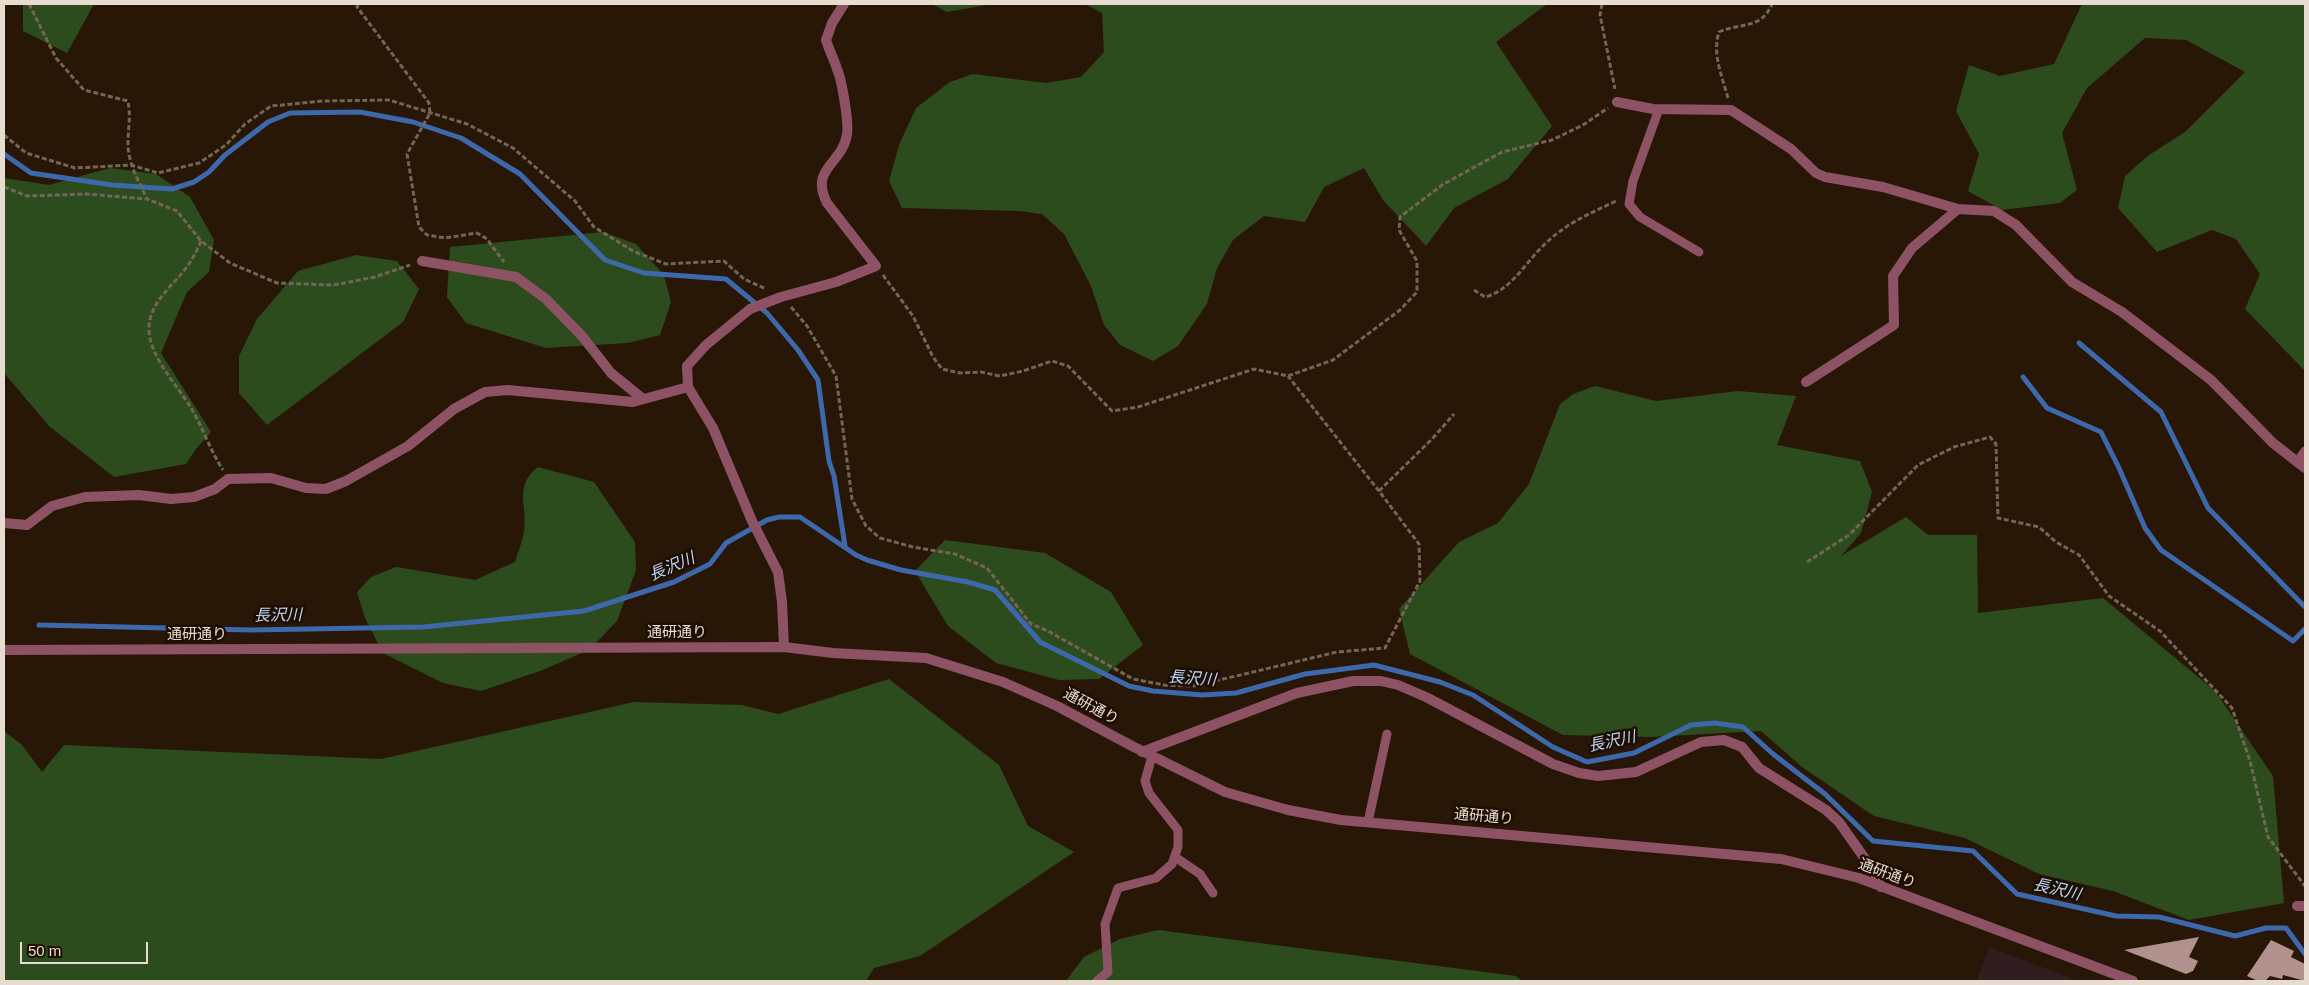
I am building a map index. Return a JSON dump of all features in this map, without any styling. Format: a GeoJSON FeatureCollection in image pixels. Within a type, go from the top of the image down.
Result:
{"type":"FeatureCollection","features":[{"type":"Feature","properties":{"kind":"street"},"geometry":{"type":"LineString","coordinates":[[784,647],[782,602],[778,572],[752,521],[713,428],[688,387],[687,366],[706,346],[750,309],[781,297],[836,282],[876,266],[827,203],[821,191],[822,176],[842,150],[848,134],[838,70],[826,40],[832,23],[844,4]]}},
{"type":"Feature","properties":{"kind":"street"},"geometry":{"type":"LineString","coordinates":[[1617,102],[1659,109],[1731,110],[1791,149],[1816,173],[1825,177],[1883,187],[1958,209],[1994,211],[2016,225],[2072,282],[2122,312],[2211,380],[2273,443],[2301,465]]}},
{"type":"Feature","properties":{"kind":"street"},"geometry":{"type":"LineString","coordinates":[[1806,382],[1894,325],[1893,276],[1912,248],[1958,209]]}},
{"type":"Feature","properties":{"kind":"street"},"geometry":{"type":"LineString","coordinates":[[422,262],[516,277],[546,299],[582,336],[612,374],[643,399]]}},
{"type":"Feature","properties":{"kind":"street"},"geometry":{"type":"LineString","coordinates":[[4,523],[27,525],[52,506],[85,497],[139,494],[171,500],[194,497],[215,489],[228,479],[271,478],[306,488],[326,488],[346,481],[408,446],[454,409],[485,392],[508,390],[633,402],[688,387]]}},
{"type":"Feature","properties":{"kind":"street","name":"通研通り"},"geometry":{"type":"LineString","coordinates":[[4,650],[784,647],[833,653],[926,658],[1002,682],[1057,706],[1147,754],[1225,792],[1288,810],[1340,820],[1781,859],[1859,878],[2133,981]]}},
{"type":"Feature","properties":{"kind":"street"},"geometry":{"type":"LineString","coordinates":[[1147,754],[1297,694],[1353,681],[1381,681],[1398,685],[1426,697],[1553,764],[1579,773],[1598,776],[1636,772],[1701,742],[1724,740],[1742,747],[1759,768],[1826,810],[1839,822],[1875,873],[1881,887]]}},
{"type":"Feature","properties":{"kind":"lane"},"geometry":{"type":"LineString","coordinates":[[1659,109],[1633,181],[1629,204],[1640,217],[1699,252]]}},
{"type":"Feature","properties":{"kind":"lane"},"geometry":{"type":"LineString","coordinates":[[2301,465],[2305,451]]}},
{"type":"Feature","properties":{"kind":"lane"},"geometry":{"type":"LineString","coordinates":[[1368,822],[1387,734]]}},
{"type":"Feature","properties":{"kind":"lane"},"geometry":{"type":"LineString","coordinates":[[1097,981],[1108,972],[1105,924],[1118,888],[1156,878],[1172,864],[1178,847],[1178,830],[1149,793],[1146,781],[1147,754]]}},
{"type":"Feature","properties":{"kind":"lane"},"geometry":{"type":"LineString","coordinates":[[1175,856],[1200,874],[1213,893]]}},
{"type":"Feature","properties":{"kind":"path"},"geometry":{"type":"LineString","coordinates":[[29,4],[56,58],[84,90],[128,101],[131,119],[128,145],[131,164],[147,198]]}},
{"type":"Feature","properties":{"kind":"path"},"geometry":{"type":"LineString","coordinates":[[358,4],[357,7],[429,103],[430,113],[407,154],[419,227],[426,235],[445,238],[477,233],[487,239],[516,277]]}},
{"type":"Feature","properties":{"kind":"path"},"geometry":{"type":"LineString","coordinates":[[876,266],[913,316],[933,357],[942,369],[960,373],[980,372],[1000,376],[1023,371],[1052,361],[1068,366],[1112,411],[1138,407],[1254,368],[1288,376],[1333,360],[1400,310],[1418,292],[1417,261],[1399,230],[1400,217],[1442,185],[1502,152],[1552,140],[1583,125],[1617,102],[1600,15],[1602,4]]}},
{"type":"Feature","properties":{"kind":"path"},"geometry":{"type":"LineString","coordinates":[[1731,110],[1717,61],[1715,43],[1719,32],[1755,22],[1767,16],[1772,4]]}},
{"type":"Feature","properties":{"kind":"path"},"geometry":{"type":"LineString","coordinates":[[4,135],[26,153],[76,168],[131,164],[158,173],[198,163],[226,144],[246,124],[272,106],[323,101],[389,100],[467,124],[513,148],[575,201],[594,227],[633,252],[666,264],[724,261],[744,279],[781,297],[807,326],[836,376],[852,499],[866,526],[880,538],[913,547],[955,554],[987,568],[1031,624],[1133,679],[1164,685],[1194,686],[1337,652],[1385,648],[1420,581],[1419,544],[1380,491],[1288,376]]}},
{"type":"Feature","properties":{"kind":"path"},"geometry":{"type":"LineString","coordinates":[[4,187],[27,196],[87,194],[147,198],[176,211],[201,240],[230,263],[277,283],[334,285],[375,277],[422,262]]}},
{"type":"Feature","properties":{"kind":"path"},"geometry":{"type":"LineString","coordinates":[[1474,290],[1484,297],[1497,294],[1519,273],[1546,242],[1574,221],[1631,195]]}},
{"type":"Feature","properties":{"kind":"path"},"geometry":{"type":"LineString","coordinates":[[201,240],[186,268],[160,298],[151,314],[150,339],[163,369],[191,408],[211,452],[228,479]]}},
{"type":"Feature","properties":{"kind":"path"},"geometry":{"type":"LineString","coordinates":[[1380,491],[1454,414]]}},
{"type":"Feature","properties":{"kind":"path"},"geometry":{"type":"LineString","coordinates":[[1807,562],[1849,535],[1918,465],[1954,447],[1990,437],[1996,444],[1998,518],[2039,527],[2056,542],[2079,555],[2110,596],[2160,631],[2232,708],[2250,761],[2268,837],[2305,886]]}},
{"type":"Feature","properties":{"kind":"shaded area"},"geometry":{"type":"Polygon","coordinates":[[[1989,947],[2079,981],[1977,981],[1989,947]]]}},
{"type":"Feature","properties":{"kind":"green space"},"geometry":{"type":"Polygon","coordinates":[[[23,4],[94,4],[67,53],[23,31],[23,4]]]}},
{"type":"Feature","properties":{"kind":"green space"},"geometry":{"type":"Polygon","coordinates":[[[932,4],[992,4],[947,12],[932,4]]]}},
{"type":"Feature","properties":{"kind":"green space"},"geometry":{"type":"Polygon","coordinates":[[[1085,4],[1547,4],[1496,42],[1552,126],[1508,179],[1454,208],[1426,246],[1383,200],[1364,168],[1324,187],[1305,222],[1264,216],[1233,240],[1217,268],[1207,304],[1178,346],[1153,361],[1120,345],[1104,325],[1091,286],[1064,234],[1042,214],[1019,211],[902,208],[889,181],[899,145],[916,108],[950,82],[973,74],[1046,83],[1081,77],[1104,52],[1102,13],[1085,4]]]}},
{"type":"Feature","properties":{"kind":"green space"},"geometry":{"type":"Polygon","coordinates":[[[2082,4],[2305,4],[2305,371],[2245,309],[2260,274],[2236,239],[2212,230],[2157,252],[2118,208],[2125,176],[2149,155],[2185,132],[2245,72],[2186,40],[2145,38],[2087,88],[2062,133],[2077,190],[2060,203],[2002,210],[1968,191],[1979,154],[1956,111],[1969,65],[2000,76],[2054,64],[2082,4]]]}},
{"type":"Feature","properties":{"kind":"green space"},"geometry":{"type":"Polygon","coordinates":[[[110,168],[156,174],[190,197],[214,240],[209,272],[187,292],[161,353],[211,432],[186,464],[114,477],[49,426],[4,373],[4,178],[49,185],[110,168]]]}},
{"type":"Feature","properties":{"kind":"green space"},"geometry":{"type":"Polygon","coordinates":[[[603,232],[636,244],[664,275],[671,302],[660,335],[628,343],[546,348],[466,323],[447,297],[450,247],[603,232]]]}},
{"type":"Feature","properties":{"kind":"green space"},"geometry":{"type":"Polygon","coordinates":[[[356,255],[397,261],[419,289],[403,322],[267,425],[239,393],[239,356],[257,319],[298,271],[356,255]]]}},
{"type":"Feature","properties":{"kind":"green space"},"geometry":{"type":"Polygon","coordinates":[[[1595,386],[1656,401],[1738,391],[1796,396],[1777,445],[1860,461],[1872,492],[1861,533],[1841,556],[1906,517],[1928,535],[1977,535],[1978,613],[2103,598],[2215,691],[2273,776],[2284,903],[2189,920],[2113,891],[2039,874],[1965,838],[1874,816],[1802,767],[1761,731],[1649,737],[1563,735],[1410,654],[1399,609],[1459,542],[1498,523],[1529,484],[1560,404],[1573,394],[1595,386]]]}},
{"type":"Feature","properties":{"kind":"green space"},"geometry":{"type":"Polygon","coordinates":[[[538,467],[594,482],[635,542],[636,570],[617,621],[589,650],[540,671],[481,691],[443,683],[383,653],[365,618],[357,592],[371,577],[396,567],[475,580],[515,562],[524,532],[524,489],[530,474],[538,467]]]}},
{"type":"Feature","properties":{"kind":"green space"},"geometry":{"type":"Polygon","coordinates":[[[945,540],[1045,553],[1111,592],[1143,645],[1099,679],[1059,680],[996,663],[948,626],[915,571],[945,540]]]}},
{"type":"Feature","properties":{"kind":"green space"},"geometry":{"type":"Polygon","coordinates":[[[889,679],[999,765],[1028,826],[1074,852],[920,956],[874,968],[866,981],[4,981],[4,731],[22,745],[42,772],[64,745],[381,759],[634,702],[742,705],[778,714],[889,679]]]}},
{"type":"Feature","properties":{"kind":"green space"},"geometry":{"type":"Polygon","coordinates":[[[1158,930],[1516,976],[1522,981],[1066,981],[1084,957],[1120,939],[1158,930]]]}},
{"type":"Feature","properties":{"kind":"building"},"geometry":{"type":"Polygon","coordinates":[[[2199,937],[2189,957],[2198,961],[2193,971],[2186,974],[2124,950],[2199,937]]]}},
{"type":"Feature","properties":{"kind":"building"},"geometry":{"type":"Polygon","coordinates":[[[2271,940],[2294,951],[2291,957],[2305,964],[2305,981],[2283,975],[2282,979],[2270,976],[2265,981],[2258,981],[2247,976],[2271,940]]]}},
{"type":"Feature","properties":{"kind":"waterway"},"geometry":{"type":"LineString","coordinates":[[4,154],[31,173],[112,185],[172,189],[194,182],[209,172],[225,155],[268,122],[290,113],[360,112],[413,122],[461,138],[520,174],[605,260],[644,273],[726,279],[767,313],[798,350],[818,380],[829,461],[834,476],[845,546]]}},
{"type":"Feature","properties":{"kind":"waterway"},"geometry":{"type":"LineString","coordinates":[[2079,343],[2161,412],[2208,508],[2305,607]]}},
{"type":"Feature","properties":{"kind":"waterway"},"geometry":{"type":"LineString","coordinates":[[2023,377],[2047,408],[2101,432],[2145,528],[2161,550],[2293,641],[2305,629]]}},
{"type":"Feature","properties":{"kind":"waterway","name":"長沢川"},"geometry":{"type":"LineString","coordinates":[[39,625],[251,630],[423,627],[584,611],[674,582],[710,564],[726,543],[767,520],[779,517],[800,517],[856,555],[867,560],[901,570],[968,582],[995,590],[1040,642],[1129,686],[1153,691],[1202,695],[1236,693],[1305,674],[1374,665],[1440,682],[1473,695],[1553,747],[1587,762],[1634,753],[1691,725],[1715,723],[1743,727],[1773,754],[1825,794],[1873,841],[1973,851],[2017,894],[2116,916],[2159,917],[2235,936],[2266,928],[2286,928],[2305,954]]}}]}
